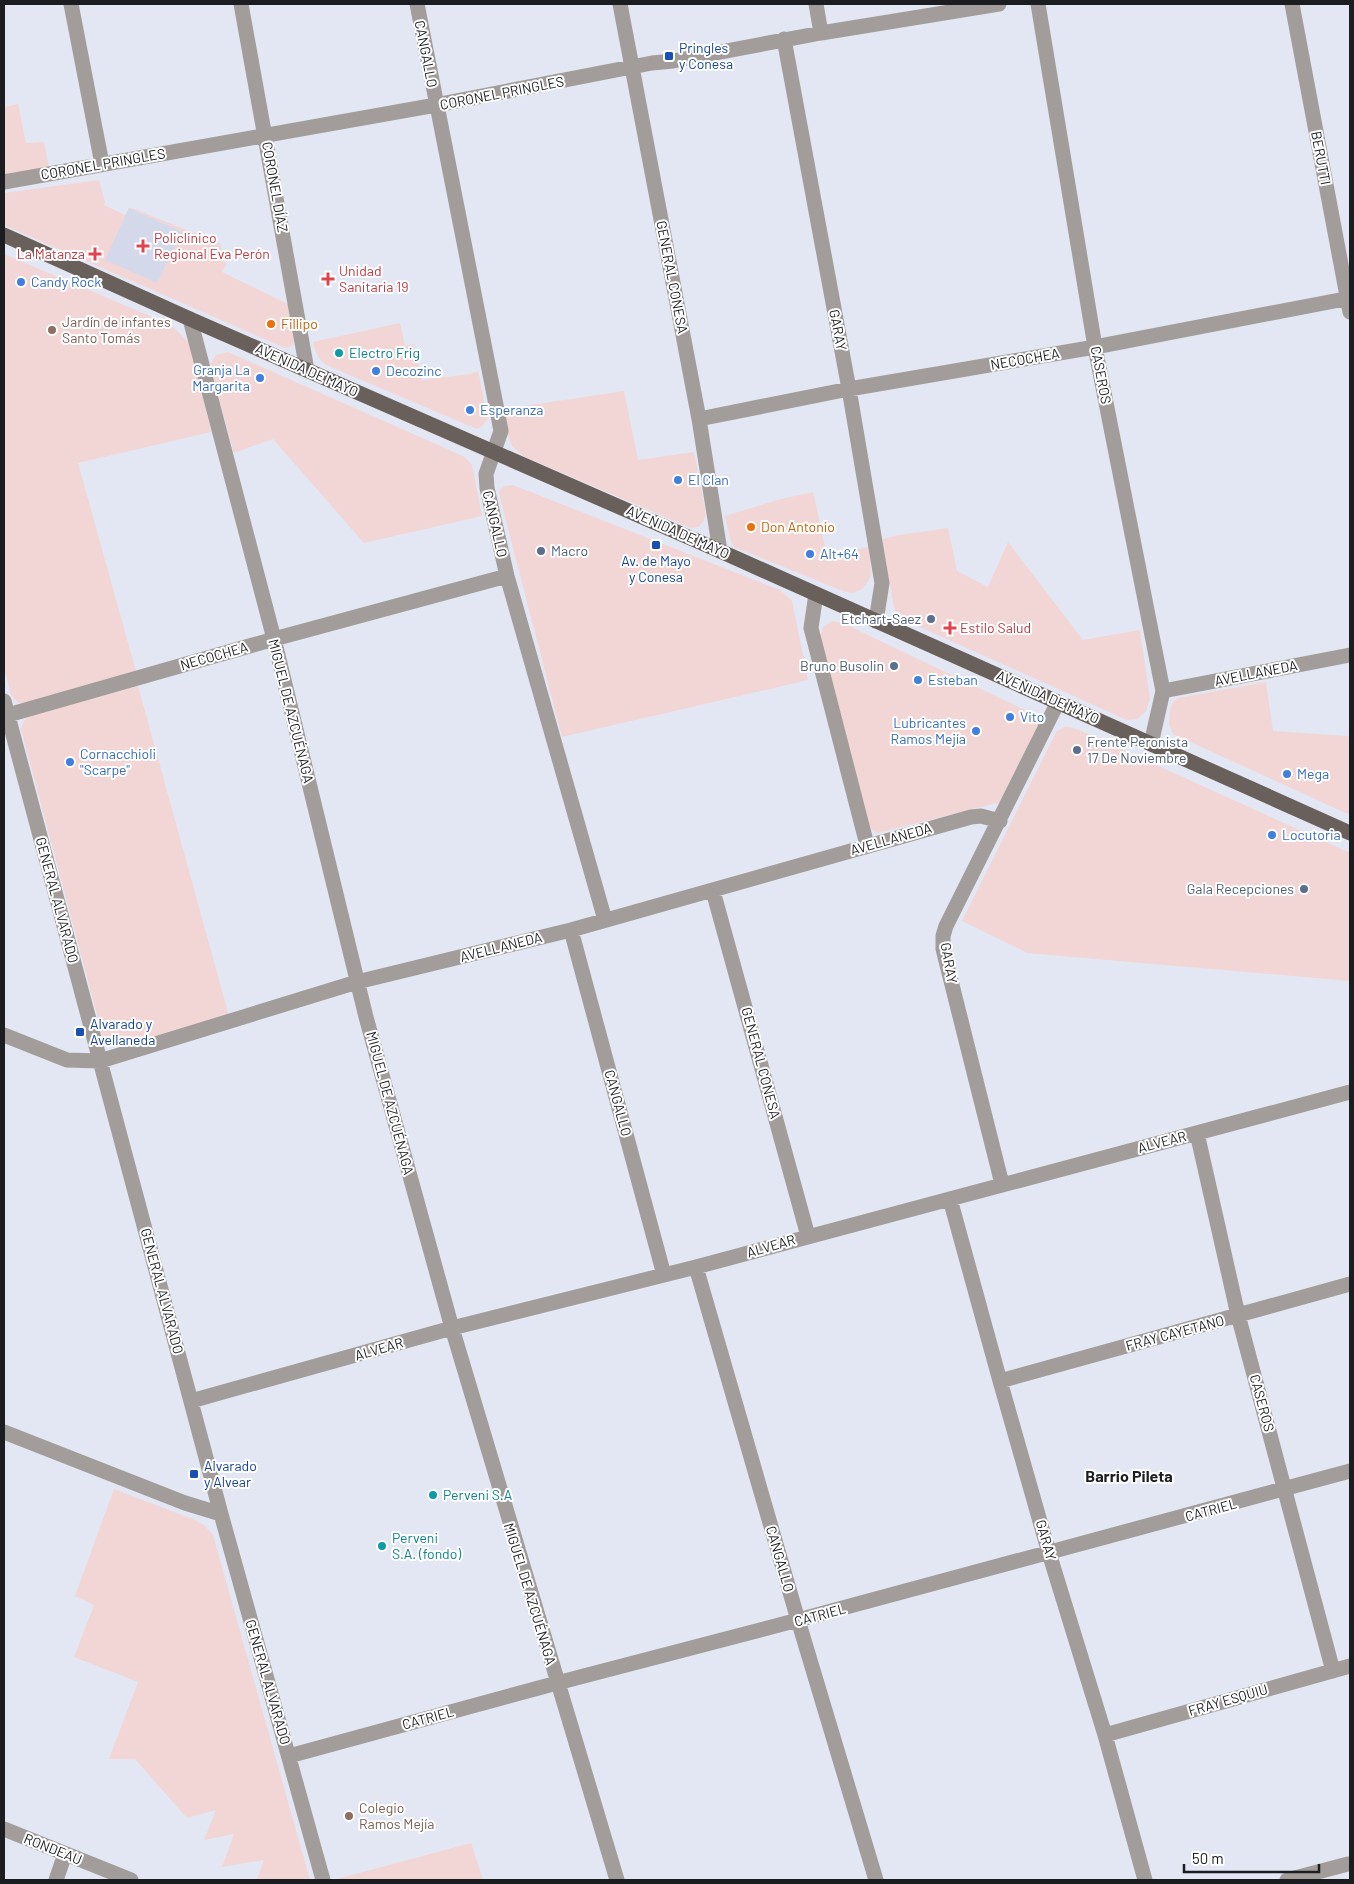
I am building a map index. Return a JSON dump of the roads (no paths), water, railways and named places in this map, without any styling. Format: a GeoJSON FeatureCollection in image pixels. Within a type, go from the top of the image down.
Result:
{"type":"FeatureCollection","features":[{"type":"Feature","properties":{"kind":"main road","name":"AVENIDA DE MAYO"},"geometry":{"type":"LineString","coordinates":[[4,235],[190,319],[720,550],[1350,833]]}},
{"type":"Feature","properties":{"kind":"street"},"geometry":{"type":"LineString","coordinates":[[71,4],[102,164]]}},
{"type":"Feature","properties":{"kind":"street","name":"CORONEL DÍAZ"},"geometry":{"type":"LineString","coordinates":[[241,4],[307,370]]}},
{"type":"Feature","properties":{"kind":"street","name":"CANGALLO"},"geometry":{"type":"LineString","coordinates":[[417,4],[498,415],[500,431],[486,474],[486,488],[508,576],[605,920]]}},
{"type":"Feature","properties":{"kind":"street","name":"GENERAL CONESA"},"geometry":{"type":"LineString","coordinates":[[620,4],[699,419],[720,550]]}},
{"type":"Feature","properties":{"kind":"street"},"geometry":{"type":"LineString","coordinates":[[816,4],[821,32]]}},
{"type":"Feature","properties":{"kind":"street","name":"CORONEL PRINGLES"},"geometry":{"type":"LineString","coordinates":[[4,182],[436,105],[821,32],[972,6],[1000,4]]}},
{"type":"Feature","properties":{"kind":"street","name":"CASEROS"},"geometry":{"type":"LineString","coordinates":[[1038,4],[1095,347],[1163,691],[1151,744]]}},
{"type":"Feature","properties":{"kind":"street","name":"BERUTTI"},"geometry":{"type":"LineString","coordinates":[[1292,4],[1349,303]]}},
{"type":"Feature","properties":{"kind":"street","name":"GARAY"},"geometry":{"type":"LineString","coordinates":[[784,39],[849,388],[882,583],[876,621]]}},
{"type":"Feature","properties":{"kind":"street","name":"NECOCHEA"},"geometry":{"type":"LineString","coordinates":[[699,419],[849,388],[1349,303]]}},
{"type":"Feature","properties":{"kind":"street","name":"MIGUEL DE AZCUÉNAGA"},"geometry":{"type":"LineString","coordinates":[[190,319],[274,639],[357,982],[452,1328],[617,1880]]}},
{"type":"Feature","properties":{"kind":"street","name":"NECOCHEA"},"geometry":{"type":"LineString","coordinates":[[6,708],[508,576]]}},
{"type":"Feature","properties":{"kind":"street"},"geometry":{"type":"LineString","coordinates":[[816,594],[811,628],[866,845]]}},
{"type":"Feature","properties":{"kind":"street","name":"AVELLANEDA"},"geometry":{"type":"LineString","coordinates":[[1163,691],[1350,655]]}},
{"type":"Feature","properties":{"kind":"street","name":"GARAY"},"geometry":{"type":"LineString","coordinates":[[1002,1184],[943,949],[943,936],[946,926],[1058,702]]}},
{"type":"Feature","properties":{"kind":"street","name":"GENERAL ALVARADO"},"geometry":{"type":"LineString","coordinates":[[6,708],[221,1514],[323,1880]]}},
{"type":"Feature","properties":{"kind":"street","name":"AVELLANEDA"},"geometry":{"type":"LineString","coordinates":[[4,1036],[66,1060],[100,1061],[357,982],[572,930],[713,891],[866,845],[971,817],[982,816],[1000,821]]}},
{"type":"Feature","properties":{"kind":"street","name":"GENERAL CONESA"},"geometry":{"type":"LineString","coordinates":[[713,891],[808,1236]]}},
{"type":"Feature","properties":{"kind":"street","name":"CANGALLO"},"geometry":{"type":"LineString","coordinates":[[572,930],[664,1275]]}},
{"type":"Feature","properties":{"kind":"street","name":"ALVEAR"},"geometry":{"type":"LineString","coordinates":[[191,1401],[452,1328],[696,1267],[1350,1092]]}},
{"type":"Feature","properties":{"kind":"street","name":"CASEROS"},"geometry":{"type":"LineString","coordinates":[[1197,1133],[1238,1315],[1334,1671]]}},
{"type":"Feature","properties":{"kind":"street","name":"GARAY"},"geometry":{"type":"LineString","coordinates":[[950,1199],[1049,1553],[1105,1734],[1145,1880]]}},
{"type":"Feature","properties":{"kind":"street","name":"CANGALLO"},"geometry":{"type":"LineString","coordinates":[[696,1267],[798,1620],[876,1880]]}},
{"type":"Feature","properties":{"kind":"street","name":"FRAY CAYETANO"},"geometry":{"type":"LineString","coordinates":[[1000,1381],[1350,1284]]}},
{"type":"Feature","properties":{"kind":"street"},"geometry":{"type":"LineString","coordinates":[[4,1432],[185,1503],[221,1514]]}},
{"type":"Feature","properties":{"kind":"street","name":"CATRIEL"},"geometry":{"type":"LineString","coordinates":[[288,1756],[1285,1490],[1350,1471]]}},
{"type":"Feature","properties":{"kind":"street","name":"FRAY ESQUIU"},"geometry":{"type":"LineString","coordinates":[[1105,1734],[1350,1666]]}},
{"type":"Feature","properties":{"kind":"street","name":"RONDEAU"},"geometry":{"type":"LineString","coordinates":[[4,1829],[131,1880]]}},
{"type":"Feature","properties":{"kind":"street"},"geometry":{"type":"LineString","coordinates":[[56,1880],[65,1854]]}},
{"type":"Feature","properties":{"kind":"street"},"geometry":{"type":"LineString","coordinates":[[1287,1880],[1349,1861]]}},
{"type":"Feature","properties":{"kind":"street"},"geometry":{"type":"LineString","coordinates":[[1340,1880],[1349,1861]]}},
{"type":"Feature","properties":{"kind":"place","name":"Pringles y Conesa"},"geometry":{"type":"Point","coordinates":[669,56]}},
{"type":"Feature","properties":{"kind":"place","name":"Policlinico Regional Eva Perón"},"geometry":{"type":"Point","coordinates":[143,246]}},
{"type":"Feature","properties":{"kind":"place","name":"La Matanza"},"geometry":{"type":"Point","coordinates":[95,254]}},
{"type":"Feature","properties":{"kind":"place","name":"Unidad Sanitaria 19"},"geometry":{"type":"Point","coordinates":[328,279]}},
{"type":"Feature","properties":{"kind":"place","name":"Candy Rock"},"geometry":{"type":"Point","coordinates":[21,282]}},
{"type":"Feature","properties":{"kind":"place","name":"Fillipo"},"geometry":{"type":"Point","coordinates":[271,324]}},
{"type":"Feature","properties":{"kind":"place","name":"Jardín de infantes Santo Tomás"},"geometry":{"type":"Point","coordinates":[52,330]}},
{"type":"Feature","properties":{"kind":"place","name":"Electro Frig"},"geometry":{"type":"Point","coordinates":[339,353]}},
{"type":"Feature","properties":{"kind":"place","name":"Decozinc"},"geometry":{"type":"Point","coordinates":[376,371]}},
{"type":"Feature","properties":{"kind":"place","name":"Granja La Margarita"},"geometry":{"type":"Point","coordinates":[260,378]}},
{"type":"Feature","properties":{"kind":"place","name":"Esperanza"},"geometry":{"type":"Point","coordinates":[470,410]}},
{"type":"Feature","properties":{"kind":"place","name":"El Clan"},"geometry":{"type":"Point","coordinates":[678,480]}},
{"type":"Feature","properties":{"kind":"place","name":"Don Antonio"},"geometry":{"type":"Point","coordinates":[751,527]}},
{"type":"Feature","properties":{"kind":"place","name":"Av. de Mayo y Conesa"},"geometry":{"type":"Point","coordinates":[656,545]}},
{"type":"Feature","properties":{"kind":"place","name":"Macro"},"geometry":{"type":"Point","coordinates":[541,551]}},
{"type":"Feature","properties":{"kind":"place","name":"Alt+64"},"geometry":{"type":"Point","coordinates":[810,554]}},
{"type":"Feature","properties":{"kind":"place","name":"Etchart-Saez"},"geometry":{"type":"Point","coordinates":[931,619]}},
{"type":"Feature","properties":{"kind":"place","name":"Estilo Salud"},"geometry":{"type":"Point","coordinates":[950,628]}},
{"type":"Feature","properties":{"kind":"place","name":"Bruno Busolin"},"geometry":{"type":"Point","coordinates":[894,666]}},
{"type":"Feature","properties":{"kind":"place","name":"Esteban"},"geometry":{"type":"Point","coordinates":[918,680]}},
{"type":"Feature","properties":{"kind":"place","name":"Vito"},"geometry":{"type":"Point","coordinates":[1010,717]}},
{"type":"Feature","properties":{"kind":"place","name":"Lubricantes Ramos Mejía"},"geometry":{"type":"Point","coordinates":[976,731]}},
{"type":"Feature","properties":{"kind":"place","name":"Frente Peronista 17 De Noviembre"},"geometry":{"type":"Point","coordinates":[1077,750]}},
{"type":"Feature","properties":{"kind":"place","name":"Cornacchioli \"Scarpe\""},"geometry":{"type":"Point","coordinates":[70,762]}},
{"type":"Feature","properties":{"kind":"place","name":"Mega"},"geometry":{"type":"Point","coordinates":[1287,774]}},
{"type":"Feature","properties":{"kind":"place","name":"Locutoria"},"geometry":{"type":"Point","coordinates":[1272,835]}},
{"type":"Feature","properties":{"kind":"place","name":"Gala Recepciones"},"geometry":{"type":"Point","coordinates":[1304,889]}},
{"type":"Feature","properties":{"kind":"place","name":"Alvarado y Avellaneda"},"geometry":{"type":"Point","coordinates":[80,1032]}},
{"type":"Feature","properties":{"kind":"place","name":"Alvarado y Alvear"},"geometry":{"type":"Point","coordinates":[194,1474]}},
{"type":"Feature","properties":{"kind":"place","name":"Perveni S.A"},"geometry":{"type":"Point","coordinates":[433,1495]}},
{"type":"Feature","properties":{"kind":"place","name":"Perveni S.A. (fondo)"},"geometry":{"type":"Point","coordinates":[382,1546]}},
{"type":"Feature","properties":{"kind":"place","name":"Colegio Ramos Mejía"},"geometry":{"type":"Point","coordinates":[349,1816]}},
{"type":"Feature","properties":{"kind":"district","name":"Barrio Pileta"},"geometry":{"type":"Point","coordinates":[1129,1476]}}]}
